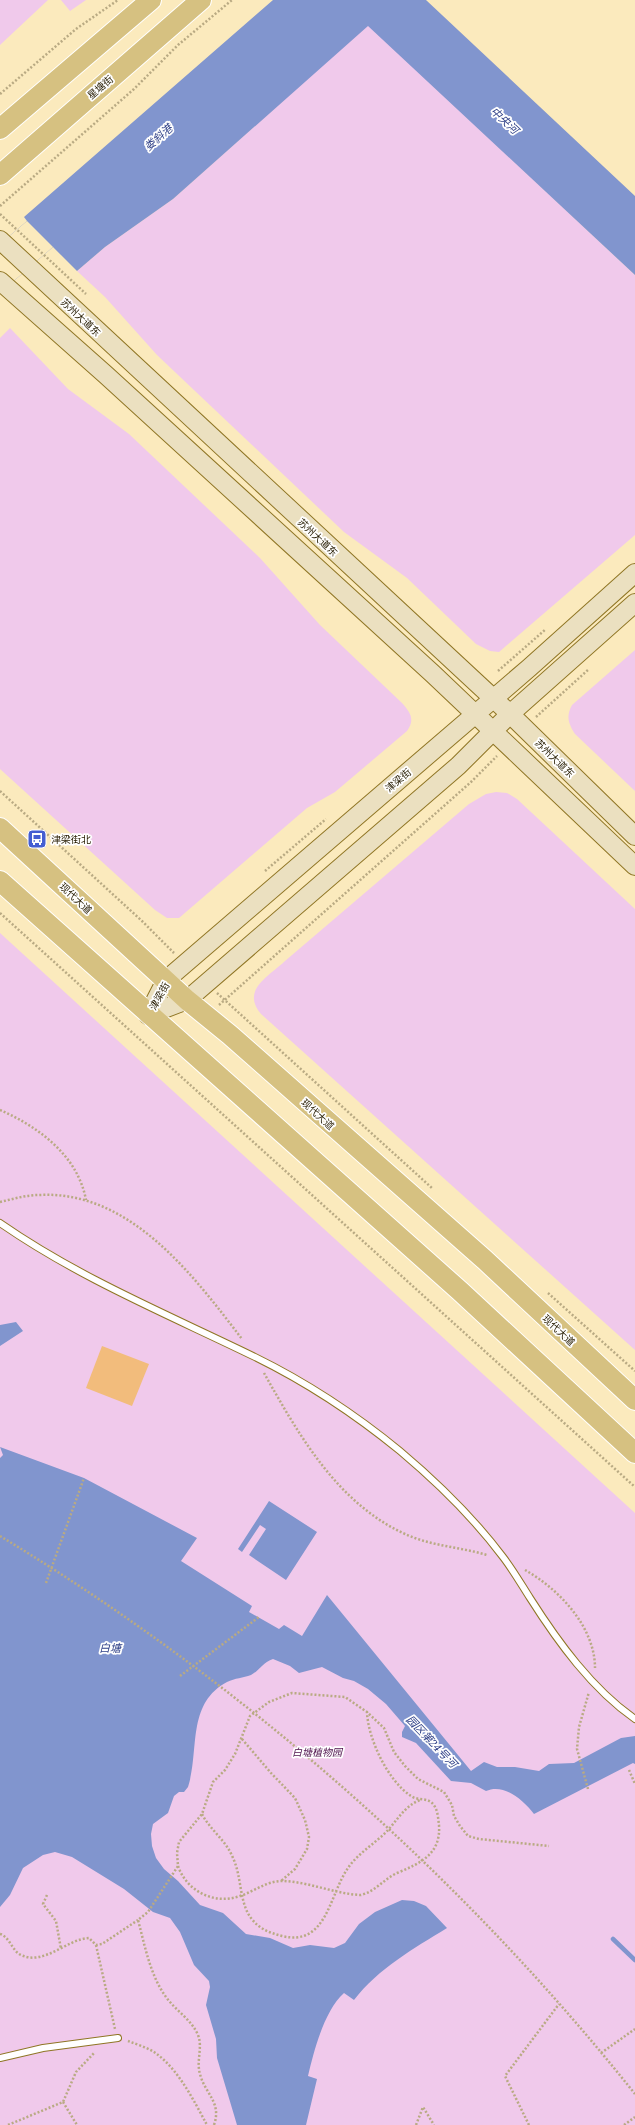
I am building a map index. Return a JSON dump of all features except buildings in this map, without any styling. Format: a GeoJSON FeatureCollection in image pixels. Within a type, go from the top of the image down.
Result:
{"type":"FeatureCollection","features":[{"type":"Feature","properties":{"kind":"main road"},"geometry":{"type":"LineString","coordinates":[[0,129],[151,0]]}},
{"type":"Feature","properties":{"kind":"main road","name":"星塘街"},"geometry":{"type":"LineString","coordinates":[[0,175],[201,0]]}},
{"type":"Feature","properties":{"kind":"main road","name":"苏州大道东"},"geometry":{"type":"LineString","coordinates":[[1,241],[525,728],[635,836]]}},
{"type":"Feature","properties":{"kind":"main road"},"geometry":{"type":"LineString","coordinates":[[3,284],[112,380],[494,730],[635,866]]}},
{"type":"Feature","properties":{"kind":"main road","name":"津梁街"},"geometry":{"type":"LineString","coordinates":[[148,1015],[166,980],[476,714],[635,573]]}},
{"type":"Feature","properties":{"kind":"main road","name":"津梁街"},"geometry":{"type":"LineString","coordinates":[[148,1015],[188,1000],[458,766],[510,714],[635,603]]}},
{"type":"Feature","properties":{"kind":"main road","name":"现代大道"},"geometry":{"type":"LineString","coordinates":[[0,828],[188,1000],[484,1260],[635,1400]]}},
{"type":"Feature","properties":{"kind":"main road"},"geometry":{"type":"LineString","coordinates":[[0,881],[148,1015],[460,1291],[635,1453]]}},
{"type":"Feature","properties":{"kind":"lane"},"geometry":{"type":"LineString","coordinates":[[0,1223],[45,1252],[104,1285],[254,1356],[320,1394],[398,1450],[455,1502],[483,1532],[506,1560],[544,1619],[593,1680],[603,1692],[635,1719]]}},
{"type":"Feature","properties":{"kind":"lane"},"geometry":{"type":"LineString","coordinates":[[0,2058],[50,2047],[118,2038]]}},
{"type":"Feature","properties":{"kind":"path"},"geometry":{"type":"LineString","coordinates":[[0,94],[76,29],[118,0]]}},
{"type":"Feature","properties":{"kind":"path"},"geometry":{"type":"LineString","coordinates":[[0,206],[134,89],[178,45],[232,0]]}},
{"type":"Feature","properties":{"kind":"path"},"geometry":{"type":"LineString","coordinates":[[0,214],[43,256],[86,294]]}},
{"type":"Feature","properties":{"kind":"path"},"geometry":{"type":"LineString","coordinates":[[525,728],[589,669]]}},
{"type":"Feature","properties":{"kind":"path"},"geometry":{"type":"LineString","coordinates":[[207,1016],[471,782],[509,745]]}},
{"type":"Feature","properties":{"kind":"path"},"geometry":{"type":"LineString","coordinates":[[0,791],[142,920],[185,964]]}},
{"type":"Feature","properties":{"kind":"path"},"geometry":{"type":"LineString","coordinates":[[0,913],[635,1487]]}},
{"type":"Feature","properties":{"kind":"path"},"geometry":{"type":"LineString","coordinates":[[206,983],[436,1191]]}},
{"type":"Feature","properties":{"kind":"path"},"geometry":{"type":"LineString","coordinates":[[0,1110],[35,1128],[59,1149],[74,1170],[86,1200]]}},
{"type":"Feature","properties":{"kind":"path"},"geometry":{"type":"LineString","coordinates":[[0,1202],[39,1195],[86,1200],[133,1222],[171,1254],[210,1297],[254,1356],[298,1432],[316,1459],[340,1486],[364,1508],[394,1529],[416,1539],[506,1560],[540,1579],[572,1610],[584,1629],[593,1651],[595,1666],[593,1680],[578,1732],[577,1750],[588,1788]]}},
{"type":"Feature","properties":{"kind":"path"},"geometry":{"type":"LineString","coordinates":[[547,1292],[635,1372]]}},
{"type":"Feature","properties":{"kind":"path"},"geometry":{"type":"LineString","coordinates":[[46,1583],[84,1478]]}},
{"type":"Feature","properties":{"kind":"path"},"geometry":{"type":"LineString","coordinates":[[0,1536],[134,1623],[222,1688],[303,1754],[422,1861],[512,1952],[560,2004],[635,2094]]}},
{"type":"Feature","properties":{"kind":"path"},"geometry":{"type":"LineString","coordinates":[[180,1676],[259,1618]]}},
{"type":"Feature","properties":{"kind":"path"},"geometry":{"type":"LineString","coordinates":[[367,1712],[378,1755],[403,1788],[411,1796],[428,1800],[436,1808],[439,1832],[434,1849],[422,1861],[391,1876],[367,1894],[349,1894],[319,1886],[281,1881],[264,1884],[242,1895],[225,1899],[213,1898],[191,1887],[178,1866],[177,1853],[179,1842],[202,1814],[212,1782],[228,1764],[242,1739],[246,1722],[253,1713],[274,1699],[297,1693],[327,1697],[345,1697],[367,1712],[384,1728],[394,1752],[413,1775],[444,1792],[452,1805],[457,1822],[468,1836],[479,1839],[549,1846]]}},
{"type":"Feature","properties":{"kind":"path"},"geometry":{"type":"LineString","coordinates":[[242,1739],[295,1798],[305,1820],[309,1837],[307,1849],[295,1869],[281,1881]]}},
{"type":"Feature","properties":{"kind":"path"},"geometry":{"type":"LineString","coordinates":[[629,1770],[635,1784]]}},
{"type":"Feature","properties":{"kind":"path"},"geometry":{"type":"LineString","coordinates":[[202,1814],[231,1852],[240,1876],[242,1895],[249,1914],[256,1924],[272,1934],[299,1938],[305,1936],[319,1926],[335,1891],[350,1864],[388,1829],[399,1815],[414,1802],[422,1799]]}},
{"type":"Feature","properties":{"kind":"path"},"geometry":{"type":"LineString","coordinates":[[0,1934],[7,1939],[17,1952],[27,1957],[38,1956],[61,1949],[83,1938],[89,1938],[96,1945],[102,1944],[148,1912],[178,1866]]}},
{"type":"Feature","properties":{"kind":"path"},"geometry":{"type":"LineString","coordinates":[[47,1895],[43,1904],[56,1921],[61,1949]]}},
{"type":"Feature","properties":{"kind":"path"},"geometry":{"type":"LineString","coordinates":[[138,1920],[146,1953],[161,1988],[174,2006],[189,2021],[198,2036],[200,2042],[200,2074],[216,2108],[214,2125]]}},
{"type":"Feature","properties":{"kind":"path"},"geometry":{"type":"LineString","coordinates":[[528,2125],[505,2076],[560,2004]]}},
{"type":"Feature","properties":{"kind":"path"},"geometry":{"type":"LineString","coordinates":[[601,2054],[635,2029]]}},
{"type":"Feature","properties":{"kind":"path"},"geometry":{"type":"LineString","coordinates":[[118,2038],[154,2052],[168,2065],[182,2084],[207,2125]]}},
{"type":"Feature","properties":{"kind":"path"},"geometry":{"type":"LineString","coordinates":[[63,2102],[77,2125]]}},
{"type":"Feature","properties":{"kind":"path"},"geometry":{"type":"LineString","coordinates":[[416,2125],[423,2107],[434,2125]]}},
{"type":"Feature","properties":{"kind":"path"},"geometry":{"type":"LineString","coordinates":[[624,2125],[635,2117]]}},
{"type":"Feature","properties":{"kind":"green space"},"geometry":{"type":"Polygon","coordinates":[[[0,0],[48,0],[0,45],[0,0]]]}},
{"type":"Feature","properties":{"kind":"green space"},"geometry":{"type":"Polygon","coordinates":[[[61,0],[86,0],[70,11],[61,0]]]}},
{"type":"Feature","properties":{"kind":"green space"},"geometry":{"type":"Polygon","coordinates":[[[368,25],[635,275],[635,535],[499,652],[490,651],[476,644],[407,578],[344,532],[157,355],[105,297],[77,271],[105,247],[173,199],[368,25]]]}},
{"type":"Feature","properties":{"kind":"green space"},"geometry":{"type":"Polygon","coordinates":[[[10,328],[68,389],[129,434],[260,558],[320,625],[402,703],[410,713],[411,723],[407,731],[335,792],[307,808],[179,918],[167,918],[155,910],[0,769],[0,338],[10,328]]]}},
{"type":"Feature","properties":{"kind":"green space"},"geometry":{"type":"Polygon","coordinates":[[[635,650],[635,791],[575,734],[569,723],[568,716],[572,705],[635,650]]]}},
{"type":"Feature","properties":{"kind":"green space"},"geometry":{"type":"Polygon","coordinates":[[[496,792],[507,793],[517,799],[635,909],[635,1350],[261,1014],[254,998],[255,991],[265,978],[469,804],[486,794],[496,792]]]}},
{"type":"Feature","properties":{"kind":"green space","name":"白塘植物园"},"geometry":{"type":"Polygon","coordinates":[[[0,933],[635,1513],[635,2125],[0,2125],[0,933]]]}},
{"type":"Feature","properties":{"kind":"water"},"geometry":{"type":"Polygon","coordinates":[[[273,0],[426,0],[635,196],[635,275],[368,26],[173,199],[105,247],[77,271],[53,247],[0,293],[0,244],[27,221],[24,217],[273,0]]]}},
{"type":"Feature","properties":{"kind":"water"},"geometry":{"type":"Polygon","coordinates":[[[16,1322],[23,1331],[0,1346],[0,1325],[16,1322]]]}},
{"type":"Feature","properties":{"kind":"water","name":"白塘"},"geometry":{"type":"Polygon","coordinates":[[[0,1447],[84,1478],[197,1538],[181,1561],[252,1606],[249,1612],[279,1629],[284,1625],[302,1636],[327,1595],[471,1771],[484,1762],[497,1767],[515,1767],[539,1771],[549,1764],[574,1763],[621,1738],[635,1736],[635,1764],[633,1763],[534,1814],[519,1798],[506,1791],[493,1789],[486,1791],[471,1783],[451,1781],[416,1743],[402,1737],[402,1732],[405,1726],[386,1704],[368,1689],[322,1667],[299,1673],[290,1666],[273,1659],[266,1662],[251,1675],[227,1682],[214,1691],[205,1702],[200,1715],[188,1787],[184,1792],[179,1792],[174,1796],[168,1813],[153,1824],[151,1834],[152,1846],[156,1858],[164,1869],[178,1881],[200,1905],[223,1913],[246,1934],[270,1938],[293,1948],[310,1945],[334,1948],[345,1943],[359,1924],[375,1912],[402,1900],[414,1901],[426,1906],[447,1928],[385,1969],[374,1978],[354,2000],[344,1993],[337,2001],[325,2021],[310,2066],[308,2076],[317,2079],[306,2125],[237,2125],[217,2058],[216,2039],[206,2005],[210,1987],[209,1981],[194,1965],[180,1932],[170,1918],[153,1912],[124,1889],[72,1857],[55,1852],[43,1855],[23,1868],[10,1895],[0,1907],[0,1458],[3,1455],[0,1447]]]}},
{"type":"Feature","properties":{"kind":"water"},"geometry":{"type":"Polygon","coordinates":[[[269,1501],[317,1532],[286,1580],[249,1555],[266,1529],[260,1525],[242,1552],[238,1549],[269,1501]]]}},
{"type":"Feature","properties":{"kind":"pier"},"geometry":{"type":"Polygon","coordinates":[[[27,221],[53,247],[0,293],[0,244],[27,221]]]}},
{"type":"Feature","properties":{"kind":"waterway"},"geometry":{"type":"LineString","coordinates":[[613,1939],[635,1960]]}},
{"type":"Feature","properties":{"kind":"place","name":"津梁街北"},"geometry":{"type":"Point","coordinates":[37,839]}},
{"type":"Feature","properties":{"kind":"water label","name":"中央河"},"geometry":{"type":"Point","coordinates":[505,120]}},
{"type":"Feature","properties":{"kind":"water label","name":"娄斜港"},"geometry":{"type":"Point","coordinates":[158,137]}},
{"type":"Feature","properties":{"kind":"water label","name":"园区第24号河"},"geometry":{"type":"Point","coordinates":[432,1741]}}]}
